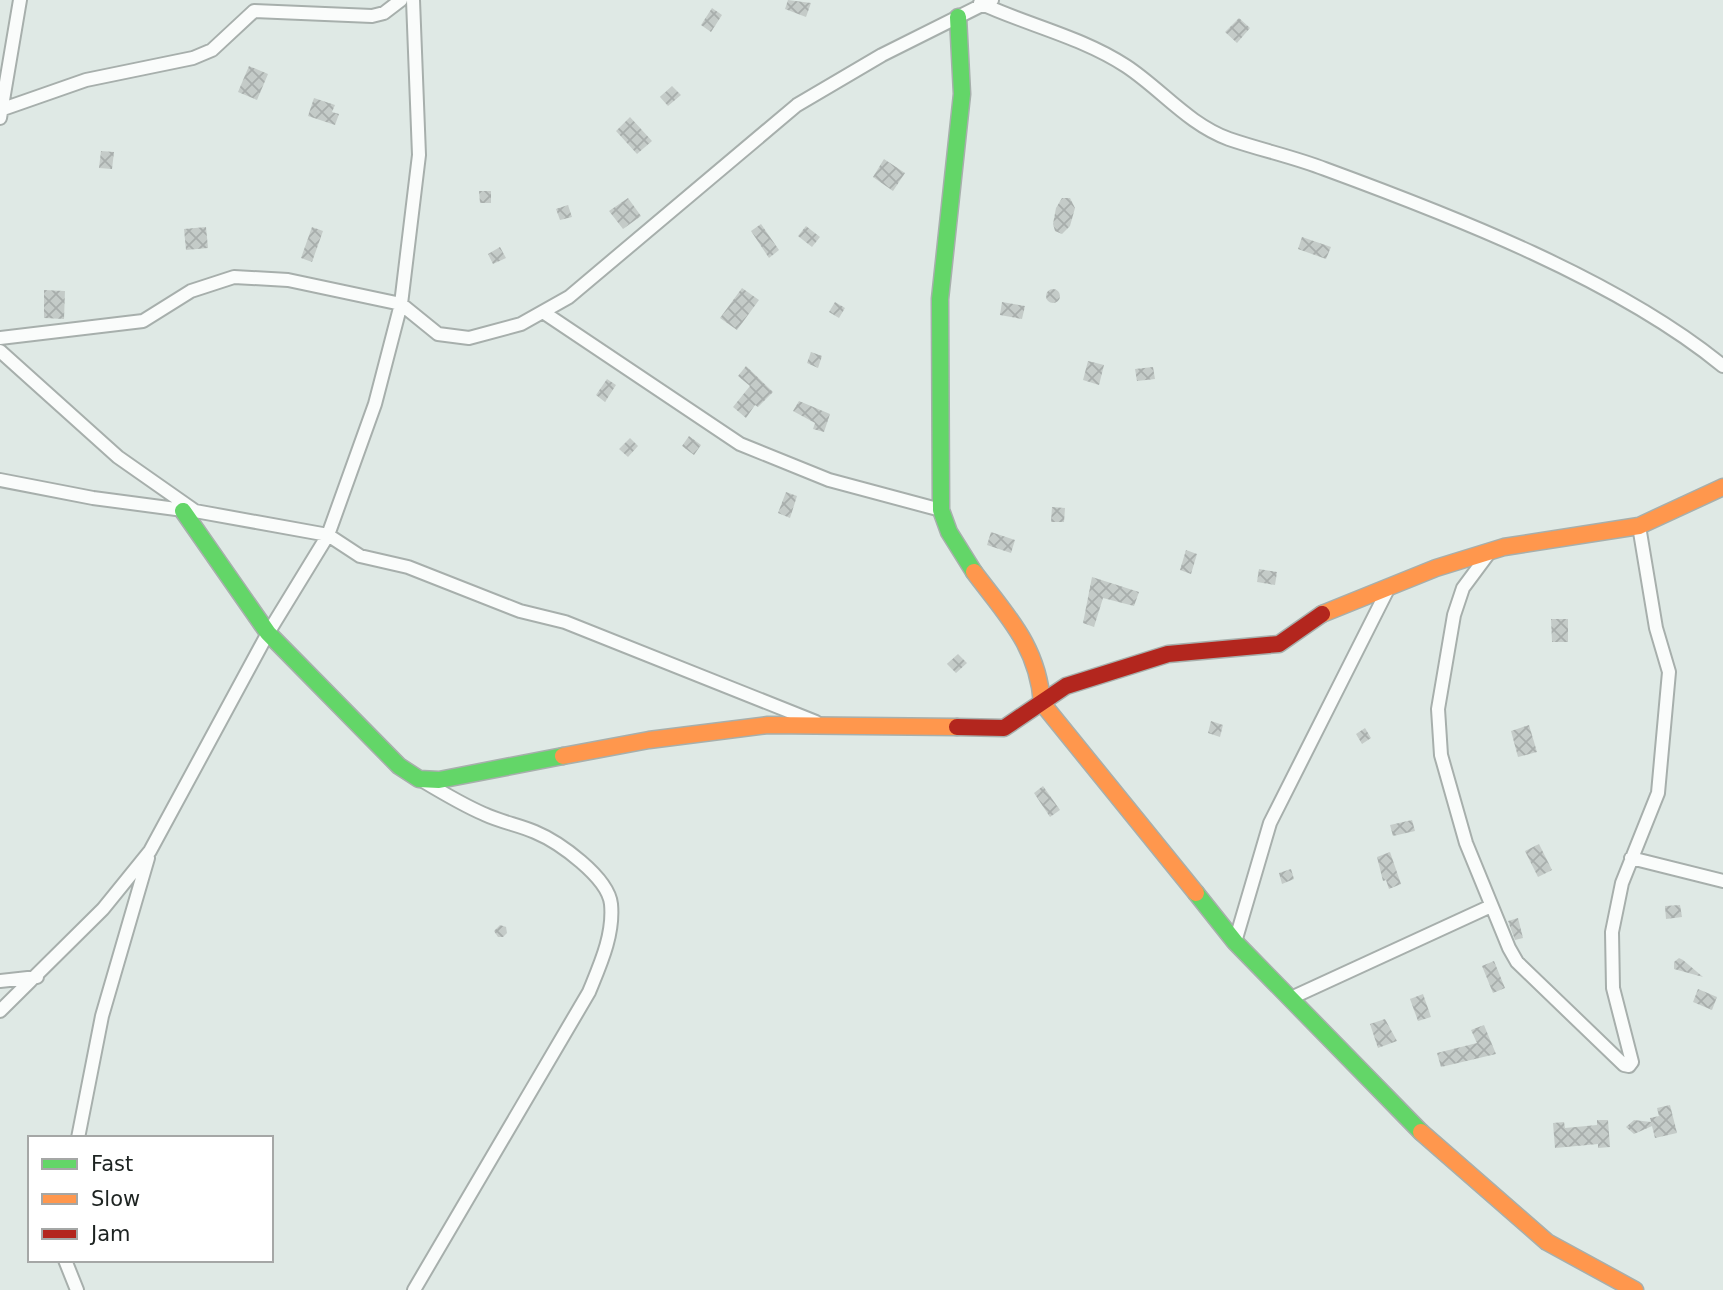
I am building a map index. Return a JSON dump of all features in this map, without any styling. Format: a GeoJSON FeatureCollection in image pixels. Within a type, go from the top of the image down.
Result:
{"type":"FeatureCollection","features":[{"type":"Feature","properties":{"kind":"street"},"geometry":{"type":"LineString","coordinates":[[1,114],[20,0]]}},
{"type":"Feature","properties":{"kind":"street"},"geometry":{"type":"LineString","coordinates":[[1,114],[86,80],[193,58],[212,50],[254,11],[372,16],[384,13],[401,0]]}},
{"type":"Feature","properties":{"kind":"street"},"geometry":{"type":"LineString","coordinates":[[0,1011],[103,909],[150,851],[268,634],[328,535],[375,404],[401,304],[419,155],[414,0]]}},
{"type":"Feature","properties":{"kind":"street"},"geometry":{"type":"LineString","coordinates":[[0,338],[143,321],[191,291],[234,277],[288,280],[401,304],[438,334],[469,338],[521,324],[569,297],[797,104],[983,1],[1096,50],[1126,66],[1181,112],[1227,138],[1325,169],[1442,215],[1598,287],[1636,308],[1723,366]]}},
{"type":"Feature","properties":{"kind":"street"},"geometry":{"type":"LineString","coordinates":[[958,17],[962,94],[940,299],[941,510],[948,536],[1015,628],[1039,672],[1042,703],[1236,942],[1407,1119],[1526,1224],[1547,1242],[1635,1290]]}},
{"type":"Feature","properties":{"kind":"street"},"geometry":{"type":"LineString","coordinates":[[542,312],[740,443],[829,480],[941,510]]}},
{"type":"Feature","properties":{"kind":"street"},"geometry":{"type":"LineString","coordinates":[[0,351],[118,457],[189,511],[268,634],[392,760],[419,779],[473,809],[535,832],[563,849],[604,887],[611,902],[606,946],[589,992],[414,1290]]}},
{"type":"Feature","properties":{"kind":"street"},"geometry":{"type":"LineString","coordinates":[[0,480],[328,535],[360,556],[408,567],[520,611],[565,622],[823,725]]}},
{"type":"Feature","properties":{"kind":"street"},"geometry":{"type":"LineString","coordinates":[[419,779],[454,779],[692,733],[768,724],[1004,728],[1076,681],[1168,654],[1279,644],[1292,637],[1314,617],[1436,568],[1490,551],[1546,539],[1639,526],[1658,519],[1700,493],[1723,487]]}},
{"type":"Feature","properties":{"kind":"street"},"geometry":{"type":"LineString","coordinates":[[1490,551],[1463,588],[1454,615],[1437,727],[1441,755],[1466,843],[1490,906],[1517,962],[1624,1065],[1629,1066],[1632,1062],[1615,1005],[1611,972],[1614,916],[1631,858],[1658,793],[1669,672],[1658,638],[1639,526]]}},
{"type":"Feature","properties":{"kind":"street"},"geometry":{"type":"LineString","coordinates":[[1236,942],[1275,811],[1388,589]]}},
{"type":"Feature","properties":{"kind":"street"},"geometry":{"type":"LineString","coordinates":[[78,1136],[102,1016],[150,851]]}},
{"type":"Feature","properties":{"kind":"street"},"geometry":{"type":"LineString","coordinates":[[1631,858],[1723,881]]}},
{"type":"Feature","properties":{"kind":"street"},"geometry":{"type":"LineString","coordinates":[[1291,998],[1490,906]]}},
{"type":"Feature","properties":{"kind":"street"},"geometry":{"type":"LineString","coordinates":[[0,981],[37,977]]}},
{"type":"Feature","properties":{"kind":"street"},"geometry":{"type":"LineString","coordinates":[[66,1262],[76,1290]]}},
{"type":"Feature","properties":{"kind":"building"},"geometry":{"type":"Polygon","coordinates":[[[788,0],[811,3],[806,17],[785,9],[788,0]]]}},
{"type":"Feature","properties":{"kind":"building"},"geometry":{"type":"Polygon","coordinates":[[[712,8],[722,15],[711,32],[701,25],[712,8]]]}},
{"type":"Feature","properties":{"kind":"building"},"geometry":{"type":"Polygon","coordinates":[[[1239,18],[1250,28],[1237,43],[1225,32],[1239,18]]]}},
{"type":"Feature","properties":{"kind":"building"},"geometry":{"type":"Polygon","coordinates":[[[249,66],[268,74],[257,100],[238,92],[249,66]]]}},
{"type":"Feature","properties":{"kind":"building"},"geometry":{"type":"Polygon","coordinates":[[[672,86],[681,95],[668,106],[660,97],[672,86]]]}},
{"type":"Feature","properties":{"kind":"building"},"geometry":{"type":"Polygon","coordinates":[[[314,98],[335,105],[332,112],[339,114],[335,125],[308,116],[314,98]]]}},
{"type":"Feature","properties":{"kind":"building"},"geometry":{"type":"Polygon","coordinates":[[[630,117],[652,141],[637,154],[616,131],[630,117]]]}},
{"type":"Feature","properties":{"kind":"building"},"geometry":{"type":"Polygon","coordinates":[[[101,151],[114,152],[112,169],[99,168],[101,151]]]}},
{"type":"Feature","properties":{"kind":"building"},"geometry":{"type":"Polygon","coordinates":[[[884,159],[905,173],[893,191],[873,177],[884,159]]]}},
{"type":"Feature","properties":{"kind":"building"},"geometry":{"type":"Polygon","coordinates":[[[479,191],[491,191],[491,203],[480,203],[479,191]]]}},
{"type":"Feature","properties":{"kind":"building"},"geometry":{"type":"Polygon","coordinates":[[[628,198],[641,216],[623,229],[609,211],[628,198]]]}},
{"type":"Feature","properties":{"kind":"building"},"geometry":{"type":"Polygon","coordinates":[[[1062,198],[1070,198],[1075,208],[1070,226],[1062,234],[1055,231],[1053,224],[1056,208],[1062,198]]]}},
{"type":"Feature","properties":{"kind":"building"},"geometry":{"type":"Polygon","coordinates":[[[568,205],[572,217],[560,220],[556,209],[568,205]]]}},
{"type":"Feature","properties":{"kind":"building"},"geometry":{"type":"Polygon","coordinates":[[[761,224],[779,250],[769,258],[751,231],[761,224]]]}},
{"type":"Feature","properties":{"kind":"building"},"geometry":{"type":"Polygon","coordinates":[[[806,226],[820,237],[812,247],[798,236],[806,226]]]}},
{"type":"Feature","properties":{"kind":"building"},"geometry":{"type":"Polygon","coordinates":[[[206,227],[208,248],[186,250],[184,229],[206,227]]]}},
{"type":"Feature","properties":{"kind":"building"},"geometry":{"type":"Polygon","coordinates":[[[312,227],[323,231],[312,262],[301,258],[312,227]]]}},
{"type":"Feature","properties":{"kind":"building"},"geometry":{"type":"Polygon","coordinates":[[[1302,237],[1331,247],[1326,259],[1298,249],[1302,237]]]}},
{"type":"Feature","properties":{"kind":"building"},"geometry":{"type":"Polygon","coordinates":[[[500,247],[506,258],[493,264],[488,254],[500,247]]]}},
{"type":"Feature","properties":{"kind":"building"},"geometry":{"type":"Polygon","coordinates":[[[742,288],[759,300],[737,330],[720,318],[742,288]]]}},
{"type":"Feature","properties":{"kind":"building"},"geometry":{"type":"Polygon","coordinates":[[[1050,289],[1056,289],[1060,296],[1056,303],[1050,303],[1046,299],[1046,293],[1050,289]]]}},
{"type":"Feature","properties":{"kind":"building"},"geometry":{"type":"Polygon","coordinates":[[[44,290],[65,291],[64,319],[44,318],[44,290]]]}},
{"type":"Feature","properties":{"kind":"building"},"geometry":{"type":"Polygon","coordinates":[[[835,302],[845,308],[839,318],[829,312],[835,302]]]}},
{"type":"Feature","properties":{"kind":"building"},"geometry":{"type":"Polygon","coordinates":[[[1002,302],[1025,306],[1022,319],[1000,315],[1002,302]]]}},
{"type":"Feature","properties":{"kind":"building"},"geometry":{"type":"Polygon","coordinates":[[[811,352],[822,356],[818,368],[807,363],[811,352]]]}},
{"type":"Feature","properties":{"kind":"building"},"geometry":{"type":"Polygon","coordinates":[[[1088,361],[1104,365],[1099,385],[1083,380],[1088,361]]]}},
{"type":"Feature","properties":{"kind":"building"},"geometry":{"type":"Polygon","coordinates":[[[746,366],[773,392],[758,407],[755,405],[746,418],[733,407],[750,386],[738,376],[746,366]]]}},
{"type":"Feature","properties":{"kind":"building"},"geometry":{"type":"Polygon","coordinates":[[[1153,367],[1155,379],[1137,381],[1135,369],[1153,367]]]}},
{"type":"Feature","properties":{"kind":"building"},"geometry":{"type":"Polygon","coordinates":[[[607,379],[616,385],[605,402],[596,395],[607,379]]]}},
{"type":"Feature","properties":{"kind":"building"},"geometry":{"type":"Polygon","coordinates":[[[799,401],[830,414],[824,432],[813,429],[815,423],[793,411],[799,401]]]}},
{"type":"Feature","properties":{"kind":"building"},"geometry":{"type":"Polygon","coordinates":[[[689,436],[701,445],[694,455],[682,446],[689,436]]]}},
{"type":"Feature","properties":{"kind":"building"},"geometry":{"type":"Polygon","coordinates":[[[630,438],[638,446],[628,457],[619,449],[630,438]]]}},
{"type":"Feature","properties":{"kind":"building"},"geometry":{"type":"Polygon","coordinates":[[[786,492],[797,496],[790,518],[778,513],[786,492]]]}},
{"type":"Feature","properties":{"kind":"building"},"geometry":{"type":"Polygon","coordinates":[[[1052,507],[1065,508],[1064,522],[1051,522],[1052,507]]]}},
{"type":"Feature","properties":{"kind":"building"},"geometry":{"type":"Polygon","coordinates":[[[991,532],[1015,540],[1011,553],[987,545],[991,532]]]}},
{"type":"Feature","properties":{"kind":"building"},"geometry":{"type":"Polygon","coordinates":[[[1186,550],[1197,554],[1191,574],[1180,570],[1186,550]]]}},
{"type":"Feature","properties":{"kind":"building"},"geometry":{"type":"Polygon","coordinates":[[[1259,569],[1277,572],[1275,585],[1257,582],[1259,569]]]}},
{"type":"Feature","properties":{"kind":"building"},"geometry":{"type":"Polygon","coordinates":[[[1092,577],[1139,592],[1134,606],[1103,598],[1094,627],[1083,623],[1092,577]]]}},
{"type":"Feature","properties":{"kind":"building"},"geometry":{"type":"Polygon","coordinates":[[[1551,619],[1568,619],[1568,642],[1552,642],[1551,619]]]}},
{"type":"Feature","properties":{"kind":"building"},"geometry":{"type":"Polygon","coordinates":[[[958,654],[967,663],[956,673],[947,664],[958,654]]]}},
{"type":"Feature","properties":{"kind":"building"},"geometry":{"type":"Polygon","coordinates":[[[1211,721],[1223,725],[1220,737],[1208,733],[1211,721]]]}},
{"type":"Feature","properties":{"kind":"building"},"geometry":{"type":"Polygon","coordinates":[[[1529,725],[1537,752],[1518,757],[1511,731],[1529,725]]]}},
{"type":"Feature","properties":{"kind":"building"},"geometry":{"type":"Polygon","coordinates":[[[1365,728],[1371,738],[1362,744],[1356,734],[1365,728]]]}},
{"type":"Feature","properties":{"kind":"building"},"geometry":{"type":"Polygon","coordinates":[[[1043,786],[1060,810],[1050,817],[1034,793],[1043,786]]]}},
{"type":"Feature","properties":{"kind":"building"},"geometry":{"type":"Polygon","coordinates":[[[1412,820],[1415,831],[1393,836],[1390,825],[1412,820]]]}},
{"type":"Feature","properties":{"kind":"building"},"geometry":{"type":"Polygon","coordinates":[[[1539,844],[1552,870],[1538,877],[1525,851],[1539,844]]]}},
{"type":"Feature","properties":{"kind":"building"},"geometry":{"type":"Polygon","coordinates":[[[1390,852],[1401,884],[1389,889],[1386,880],[1383,881],[1377,857],[1390,852]]]}},
{"type":"Feature","properties":{"kind":"building"},"geometry":{"type":"Polygon","coordinates":[[[1291,869],[1294,879],[1282,884],[1279,873],[1291,869]]]}},
{"type":"Feature","properties":{"kind":"building"},"geometry":{"type":"Polygon","coordinates":[[[1680,905],[1682,917],[1666,919],[1665,906],[1680,905]]]}},
{"type":"Feature","properties":{"kind":"building"},"geometry":{"type":"Polygon","coordinates":[[[1518,918],[1523,938],[1515,940],[1508,921],[1518,918]]]}},
{"type":"Feature","properties":{"kind":"building"},"geometry":{"type":"Polygon","coordinates":[[[500,925],[506,927],[507,933],[503,937],[498,937],[494,931],[500,925]]]}},
{"type":"Feature","properties":{"kind":"building"},"geometry":{"type":"Polygon","coordinates":[[[1679,958],[1703,977],[1674,969],[1674,962],[1679,958]]]}},
{"type":"Feature","properties":{"kind":"building"},"geometry":{"type":"Polygon","coordinates":[[[1494,961],[1505,988],[1493,993],[1482,966],[1494,961]]]}},
{"type":"Feature","properties":{"kind":"building"},"geometry":{"type":"Polygon","coordinates":[[[1698,989],[1717,997],[1712,1010],[1693,1002],[1698,989]]]}},
{"type":"Feature","properties":{"kind":"building"},"geometry":{"type":"Polygon","coordinates":[[[1423,994],[1431,1017],[1418,1021],[1410,999],[1423,994]]]}},
{"type":"Feature","properties":{"kind":"building"},"geometry":{"type":"Polygon","coordinates":[[[1385,1019],[1397,1041],[1378,1048],[1370,1024],[1385,1019]]]}},
{"type":"Feature","properties":{"kind":"building"},"geometry":{"type":"Polygon","coordinates":[[[1484,1025],[1496,1054],[1441,1067],[1437,1053],[1477,1043],[1471,1030],[1484,1025]]]}},
{"type":"Feature","properties":{"kind":"building"},"geometry":{"type":"Polygon","coordinates":[[[1670,1105],[1677,1133],[1655,1138],[1652,1126],[1634,1134],[1626,1127],[1634,1120],[1651,1122],[1650,1118],[1659,1116],[1657,1108],[1670,1105]]]}},
{"type":"Feature","properties":{"kind":"building"},"geometry":{"type":"Polygon","coordinates":[[[1597,1120],[1608,1120],[1610,1147],[1598,1148],[1598,1144],[1555,1148],[1553,1123],[1564,1122],[1565,1128],[1597,1125],[1597,1120]]]}},
{"type":"Feature","properties":{"kind":"traffic: fast"},"geometry":{"type":"LineString","coordinates":[[958,17],[962,94],[940,299],[941,510],[949,532],[974,572]]}},
{"type":"Feature","properties":{"kind":"traffic: fast"},"geometry":{"type":"LineString","coordinates":[[183,511],[268,633],[399,766],[419,779],[439,780],[563,756]]}},
{"type":"Feature","properties":{"kind":"traffic: fast"},"geometry":{"type":"LineString","coordinates":[[1196,893],[1235,942],[1421,1132]]}},
{"type":"Feature","properties":{"kind":"traffic: slow"},"geometry":{"type":"LineString","coordinates":[[1322,614],[1436,568],[1504,547],[1639,526],[1723,487]]}},
{"type":"Feature","properties":{"kind":"traffic: slow"},"geometry":{"type":"LineString","coordinates":[[974,572],[1009,618],[1027,648],[1039,683],[1042,703],[1196,893]]}},
{"type":"Feature","properties":{"kind":"traffic: slow"},"geometry":{"type":"LineString","coordinates":[[563,756],[649,740],[768,725],[957,727]]}},
{"type":"Feature","properties":{"kind":"traffic: slow"},"geometry":{"type":"LineString","coordinates":[[1421,1132],[1547,1242],[1635,1290]]}},
{"type":"Feature","properties":{"kind":"traffic: jam"},"geometry":{"type":"LineString","coordinates":[[957,727],[1004,728],[1066,686],[1168,654],[1279,644],[1322,614]]}}]}
